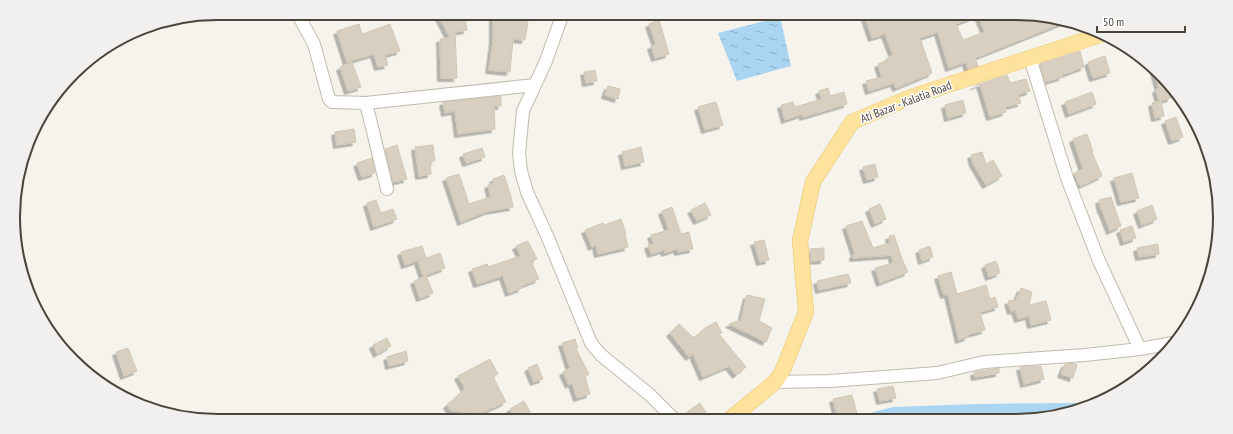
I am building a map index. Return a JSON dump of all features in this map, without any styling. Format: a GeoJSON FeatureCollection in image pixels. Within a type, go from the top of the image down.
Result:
{"type":"FeatureCollection","features":[{"type":"Feature","properties":{"kind":"main road","name":"Ati Bazar - Kalatia Road"},"geometry":{"type":"LineString","coordinates":[[736,414],[775,382],[782,372],[806,312],[800,241],[813,182],[852,122],[911,97],[1095,37]]}},
{"type":"Feature","properties":{"kind":"street"},"geometry":{"type":"LineString","coordinates":[[301,20],[314,44],[329,99],[332,102],[366,103],[535,85]]}},
{"type":"Feature","properties":{"kind":"street"},"geometry":{"type":"LineString","coordinates":[[561,20],[546,61],[523,111],[519,153],[521,171],[527,192],[548,238],[591,343],[601,355],[650,395],[669,414]]}},
{"type":"Feature","properties":{"kind":"street"},"geometry":{"type":"LineString","coordinates":[[1030,58],[1067,178],[1100,261],[1140,349]]}},
{"type":"Feature","properties":{"kind":"street"},"geometry":{"type":"LineString","coordinates":[[366,103],[387,189]]}},
{"type":"Feature","properties":{"kind":"street"},"geometry":{"type":"LineString","coordinates":[[775,382],[830,381],[937,373],[984,362],[1085,355],[1140,349],[1166,344]]}},
{"type":"Feature","properties":{"kind":"water"},"geometry":{"type":"Polygon","coordinates":[[[768,20],[781,20],[791,66],[737,81],[718,33],[768,20]]]}},
{"type":"Feature","properties":{"kind":"building"},"geometry":{"type":"Polygon","coordinates":[[[441,20],[465,20],[467,30],[455,32],[457,78],[441,78],[440,39],[450,38],[441,20]]]}},
{"type":"Feature","properties":{"kind":"building"},"geometry":{"type":"Polygon","coordinates":[[[493,20],[517,20],[528,22],[525,40],[513,39],[510,72],[489,70],[493,41],[493,20]]]}},
{"type":"Feature","properties":{"kind":"building"},"geometry":{"type":"Polygon","coordinates":[[[659,20],[669,54],[655,58],[651,46],[656,44],[649,24],[659,20]]]}},
{"type":"Feature","properties":{"kind":"building"},"geometry":{"type":"Polygon","coordinates":[[[866,20],[966,20],[956,24],[963,40],[985,32],[980,20],[1029,20],[1058,25],[975,58],[978,66],[968,69],[966,62],[949,68],[938,32],[920,38],[932,73],[896,88],[894,83],[869,91],[866,81],[882,77],[878,64],[887,61],[886,59],[893,55],[885,34],[872,38],[866,20]]]}},
{"type":"Feature","properties":{"kind":"building"},"geometry":{"type":"Polygon","coordinates":[[[359,24],[362,34],[390,24],[400,51],[385,55],[388,65],[378,67],[374,54],[347,62],[337,31],[359,24]]]}},
{"type":"Feature","properties":{"kind":"building"},"geometry":{"type":"Polygon","coordinates":[[[1080,51],[1084,67],[1062,75],[1062,77],[1045,82],[1040,64],[1080,51]]]}},
{"type":"Feature","properties":{"kind":"building"},"geometry":{"type":"Polygon","coordinates":[[[1105,56],[1110,73],[1093,78],[1088,62],[1105,56]]]}},
{"type":"Feature","properties":{"kind":"building"},"geometry":{"type":"Polygon","coordinates":[[[352,62],[361,87],[348,91],[340,67],[352,62]]]}},
{"type":"Feature","properties":{"kind":"building"},"geometry":{"type":"Polygon","coordinates":[[[595,70],[597,81],[586,83],[584,72],[595,70]]]}},
{"type":"Feature","properties":{"kind":"building"},"geometry":{"type":"Polygon","coordinates":[[[1007,75],[1010,83],[1026,79],[1030,91],[1018,95],[1021,103],[1005,107],[1006,112],[990,117],[980,84],[1007,75]]]}},
{"type":"Feature","properties":{"kind":"building"},"geometry":{"type":"Polygon","coordinates":[[[1156,80],[1170,95],[1171,98],[1159,101],[1156,89],[1159,89],[1156,80]]]}},
{"type":"Feature","properties":{"kind":"building"},"geometry":{"type":"Polygon","coordinates":[[[608,86],[620,89],[618,99],[605,95],[608,86]]]}},
{"type":"Feature","properties":{"kind":"building"},"geometry":{"type":"Polygon","coordinates":[[[828,88],[830,96],[844,92],[847,104],[803,117],[803,114],[785,120],[781,105],[793,102],[795,107],[822,99],[819,91],[828,88]]]}},
{"type":"Feature","properties":{"kind":"building"},"geometry":{"type":"Polygon","coordinates":[[[1092,92],[1096,104],[1069,114],[1065,102],[1092,92]]]}},
{"type":"Feature","properties":{"kind":"building"},"geometry":{"type":"Polygon","coordinates":[[[501,96],[501,106],[494,106],[495,129],[458,134],[455,111],[445,113],[443,102],[501,96]]]}},
{"type":"Feature","properties":{"kind":"building"},"geometry":{"type":"Polygon","coordinates":[[[963,100],[966,113],[948,118],[945,105],[963,100]]]}},
{"type":"Feature","properties":{"kind":"building"},"geometry":{"type":"Polygon","coordinates":[[[1161,101],[1164,116],[1155,118],[1152,103],[1161,101]]]}},
{"type":"Feature","properties":{"kind":"building"},"geometry":{"type":"Polygon","coordinates":[[[716,102],[723,125],[705,130],[698,107],[716,102]]]}},
{"type":"Feature","properties":{"kind":"building"},"geometry":{"type":"Polygon","coordinates":[[[1176,117],[1183,137],[1172,141],[1165,121],[1176,117]]]}},
{"type":"Feature","properties":{"kind":"building"},"geometry":{"type":"Polygon","coordinates":[[[354,129],[356,142],[337,145],[335,132],[354,129]]]}},
{"type":"Feature","properties":{"kind":"building"},"geometry":{"type":"Polygon","coordinates":[[[1087,134],[1092,152],[1102,176],[1080,186],[1074,173],[1083,169],[1073,139],[1087,134]]]}},
{"type":"Feature","properties":{"kind":"building"},"geometry":{"type":"Polygon","coordinates":[[[397,145],[407,179],[393,182],[385,149],[397,145]]]}},
{"type":"Feature","properties":{"kind":"building"},"geometry":{"type":"Polygon","coordinates":[[[433,145],[435,161],[430,161],[431,174],[419,176],[415,147],[433,145]]]}},
{"type":"Feature","properties":{"kind":"building"},"geometry":{"type":"Polygon","coordinates":[[[641,147],[644,162],[625,166],[622,152],[641,147]]]}},
{"type":"Feature","properties":{"kind":"building"},"geometry":{"type":"Polygon","coordinates":[[[482,148],[485,157],[466,163],[463,154],[482,148]]]}},
{"type":"Feature","properties":{"kind":"building"},"geometry":{"type":"Polygon","coordinates":[[[982,152],[986,164],[993,160],[1002,176],[986,185],[973,163],[971,155],[982,152]]]}},
{"type":"Feature","properties":{"kind":"building"},"geometry":{"type":"Polygon","coordinates":[[[372,158],[375,173],[362,177],[357,163],[372,158]]]}},
{"type":"Feature","properties":{"kind":"building"},"geometry":{"type":"Polygon","coordinates":[[[875,164],[878,177],[867,180],[863,167],[875,164]]]}},
{"type":"Feature","properties":{"kind":"building"},"geometry":{"type":"Polygon","coordinates":[[[1132,173],[1139,198],[1121,202],[1114,178],[1132,173]]]}},
{"type":"Feature","properties":{"kind":"building"},"geometry":{"type":"Polygon","coordinates":[[[459,174],[469,204],[491,197],[488,185],[494,183],[493,179],[504,175],[513,207],[488,211],[461,222],[446,178],[459,174]]]}},
{"type":"Feature","properties":{"kind":"building"},"geometry":{"type":"Polygon","coordinates":[[[1111,197],[1121,226],[1110,231],[1101,210],[1099,200],[1111,197]]]}},
{"type":"Feature","properties":{"kind":"building"},"geometry":{"type":"Polygon","coordinates":[[[376,200],[381,213],[393,209],[397,219],[374,227],[367,203],[376,200]]]}},
{"type":"Feature","properties":{"kind":"building"},"geometry":{"type":"Polygon","coordinates":[[[705,203],[711,215],[697,221],[691,210],[705,203]]]}},
{"type":"Feature","properties":{"kind":"building"},"geometry":{"type":"Polygon","coordinates":[[[880,204],[886,219],[875,224],[869,209],[880,204]]]}},
{"type":"Feature","properties":{"kind":"building"},"geometry":{"type":"Polygon","coordinates":[[[1152,205],[1157,219],[1142,225],[1137,211],[1152,205]]]}},
{"type":"Feature","properties":{"kind":"building"},"geometry":{"type":"Polygon","coordinates":[[[672,207],[681,234],[689,232],[693,249],[678,252],[677,249],[665,253],[664,250],[651,254],[648,245],[654,244],[651,235],[669,230],[662,211],[672,207]]]}},
{"type":"Feature","properties":{"kind":"building"},"geometry":{"type":"Polygon","coordinates":[[[621,219],[626,233],[628,247],[598,254],[596,245],[592,247],[585,230],[603,223],[604,225],[621,219]]]}},
{"type":"Feature","properties":{"kind":"building"},"geometry":{"type":"Polygon","coordinates":[[[862,221],[873,248],[890,243],[889,236],[894,235],[908,272],[880,283],[875,268],[893,263],[892,255],[853,258],[853,255],[855,254],[846,226],[862,221]]]}},
{"type":"Feature","properties":{"kind":"building"},"geometry":{"type":"Polygon","coordinates":[[[1132,226],[1136,238],[1124,242],[1120,230],[1132,226]]]}},
{"type":"Feature","properties":{"kind":"building"},"geometry":{"type":"Polygon","coordinates":[[[764,240],[769,260],[760,262],[754,242],[764,240]]]}},
{"type":"Feature","properties":{"kind":"building"},"geometry":{"type":"Polygon","coordinates":[[[528,241],[537,259],[531,261],[539,279],[521,286],[522,288],[509,293],[503,276],[477,284],[472,269],[487,264],[488,267],[521,256],[516,246],[528,241]]]}},
{"type":"Feature","properties":{"kind":"building"},"geometry":{"type":"Polygon","coordinates":[[[1158,244],[1159,254],[1139,257],[1137,248],[1158,244]]]}},
{"type":"Feature","properties":{"kind":"building"},"geometry":{"type":"Polygon","coordinates":[[[422,246],[426,258],[405,265],[401,252],[422,246]]]}},
{"type":"Feature","properties":{"kind":"building"},"geometry":{"type":"Polygon","coordinates":[[[930,246],[933,257],[922,261],[919,250],[930,246]]]}},
{"type":"Feature","properties":{"kind":"building"},"geometry":{"type":"Polygon","coordinates":[[[824,248],[824,260],[811,261],[810,249],[824,248]]]}},
{"type":"Feature","properties":{"kind":"building"},"geometry":{"type":"Polygon","coordinates":[[[440,253],[445,268],[423,276],[418,261],[440,253]]]}},
{"type":"Feature","properties":{"kind":"building"},"geometry":{"type":"Polygon","coordinates":[[[996,261],[1000,273],[989,277],[985,265],[996,261]]]}},
{"type":"Feature","properties":{"kind":"building"},"geometry":{"type":"Polygon","coordinates":[[[951,272],[957,294],[986,285],[990,299],[995,297],[998,307],[980,312],[985,330],[967,335],[968,337],[959,340],[948,294],[944,295],[938,276],[951,272]]]}},
{"type":"Feature","properties":{"kind":"building"},"geometry":{"type":"Polygon","coordinates":[[[848,274],[851,283],[819,290],[817,281],[848,274]]]}},
{"type":"Feature","properties":{"kind":"building"},"geometry":{"type":"Polygon","coordinates":[[[426,276],[433,293],[420,298],[414,281],[426,276]]]}},
{"type":"Feature","properties":{"kind":"building"},"geometry":{"type":"Polygon","coordinates":[[[1021,288],[1032,292],[1029,305],[1046,301],[1051,320],[1031,325],[1029,316],[1018,319],[1015,310],[1011,311],[1008,301],[1016,300],[1021,288]]]}},
{"type":"Feature","properties":{"kind":"building"},"geometry":{"type":"Polygon","coordinates":[[[747,295],[765,299],[759,321],[772,328],[766,342],[729,324],[741,320],[747,295]]]}},
{"type":"Feature","properties":{"kind":"building"},"geometry":{"type":"Polygon","coordinates":[[[716,322],[722,333],[719,334],[746,367],[736,375],[729,366],[703,377],[693,354],[689,357],[670,333],[679,324],[694,338],[705,328],[716,322]]]}},
{"type":"Feature","properties":{"kind":"building"},"geometry":{"type":"Polygon","coordinates":[[[387,338],[391,346],[377,354],[373,345],[387,338]]]}},
{"type":"Feature","properties":{"kind":"building"},"geometry":{"type":"Polygon","coordinates":[[[575,339],[578,348],[576,349],[589,374],[585,377],[590,394],[577,398],[572,383],[569,385],[563,372],[570,368],[562,343],[575,339]]]}},
{"type":"Feature","properties":{"kind":"building"},"geometry":{"type":"Polygon","coordinates":[[[128,348],[137,371],[124,376],[116,352],[128,348]]]}},
{"type":"Feature","properties":{"kind":"building"},"geometry":{"type":"Polygon","coordinates":[[[406,351],[408,361],[389,366],[387,357],[406,351]]]}},
{"type":"Feature","properties":{"kind":"building"},"geometry":{"type":"Polygon","coordinates":[[[490,359],[498,374],[493,377],[506,402],[481,413],[451,411],[447,405],[465,389],[458,376],[490,359]]]}},
{"type":"Feature","properties":{"kind":"building"},"geometry":{"type":"Polygon","coordinates":[[[1073,363],[1077,365],[1073,378],[1061,374],[1065,364],[1073,363]]]}},
{"type":"Feature","properties":{"kind":"building"},"geometry":{"type":"Polygon","coordinates":[[[537,364],[543,379],[534,382],[528,368],[537,364]]]}},
{"type":"Feature","properties":{"kind":"building"},"geometry":{"type":"Polygon","coordinates":[[[1041,366],[1044,379],[1024,384],[1020,367],[1041,366]]]}},
{"type":"Feature","properties":{"kind":"building"},"geometry":{"type":"Polygon","coordinates":[[[999,368],[999,373],[975,377],[974,372],[999,368]]]}},
{"type":"Feature","properties":{"kind":"building"},"geometry":{"type":"Polygon","coordinates":[[[893,386],[896,398],[880,401],[877,389],[893,386]]]}},
{"type":"Feature","properties":{"kind":"building"},"geometry":{"type":"Polygon","coordinates":[[[852,395],[857,414],[837,414],[833,399],[852,395]]]}},
{"type":"Feature","properties":{"kind":"building"},"geometry":{"type":"Polygon","coordinates":[[[524,401],[532,414],[513,414],[510,409],[524,401]]]}},
{"type":"Feature","properties":{"kind":"building"},"geometry":{"type":"Polygon","coordinates":[[[700,403],[707,414],[690,414],[688,411],[700,403]]]}},
{"type":"Feature","properties":{"kind":"waterway"},"geometry":{"type":"LineString","coordinates":[[890,414],[977,410],[1058,409]]}}]}
